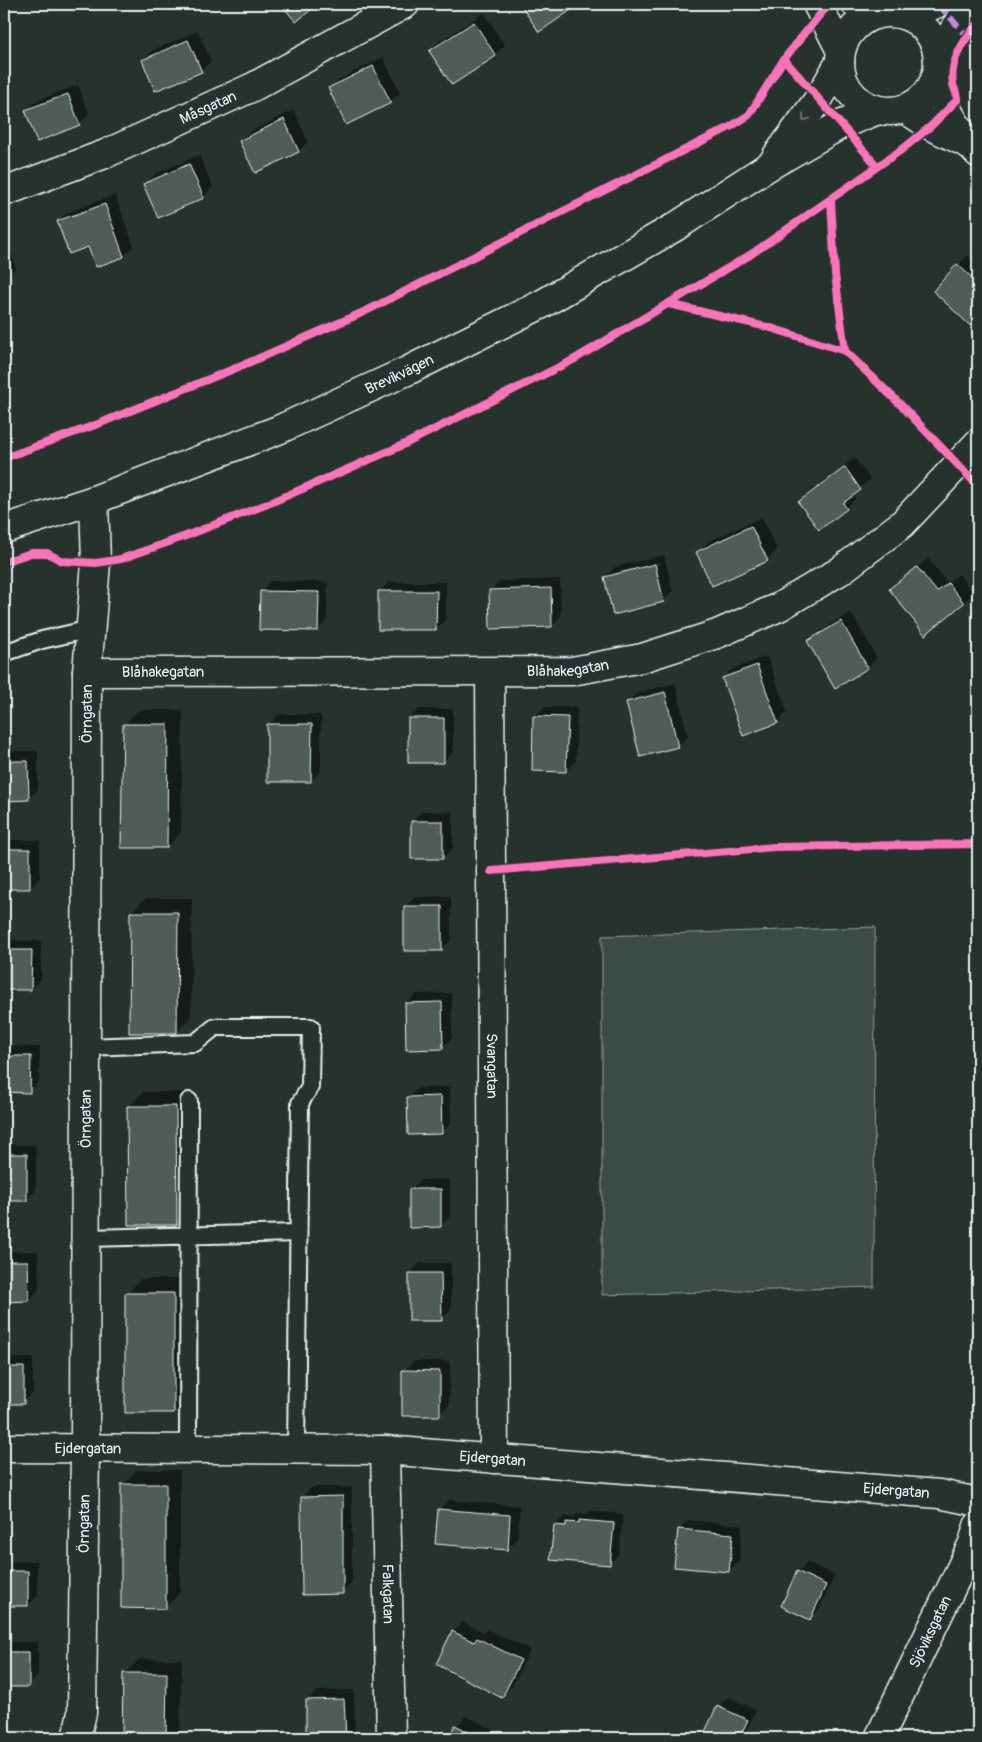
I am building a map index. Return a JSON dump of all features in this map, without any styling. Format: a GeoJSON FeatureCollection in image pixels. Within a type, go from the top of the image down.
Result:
{"type":"FeatureCollection","features":[{"type":"Feature","properties":{"kind":"street"},"geometry":{"type":"LineString","coordinates":[[817,4],[841,56]]}},
{"type":"Feature","properties":{"kind":"street"},"geometry":{"type":"LineString","coordinates":[[907,16],[936,4]]}},
{"type":"Feature","properties":{"kind":"street"},"geometry":{"type":"LineString","coordinates":[[969,4],[936,70],[922,99],[905,109],[891,112],[878,110],[863,104],[850,92],[842,78],[841,56],[848,34],[861,22],[867,9],[907,16],[919,23],[928,32],[935,44],[936,70],[952,118],[974,149]]}},
{"type":"Feature","properties":{"kind":"street","name":"Måsgatan"},"geometry":{"type":"LineString","coordinates":[[4,192],[105,154],[253,87],[395,6]]}},
{"type":"Feature","properties":{"kind":"street","name":"Brevikvägen"},"geometry":{"type":"LineString","coordinates":[[769,166],[818,100],[841,56]]}},
{"type":"Feature","properties":{"kind":"street"},"geometry":{"type":"LineString","coordinates":[[905,109],[931,126],[974,149]]}},
{"type":"Feature","properties":{"kind":"street","name":"Brevikvägen"},"geometry":{"type":"LineString","coordinates":[[4,529],[94,500],[278,430],[407,371],[542,304],[675,228],[769,166],[840,125],[878,110]]}},
{"type":"Feature","properties":{"kind":"street","name":"Blåhakegatan"},"geometry":{"type":"LineString","coordinates":[[87,672],[572,672],[642,658],[717,634],[779,607],[840,571],[902,524],[978,443]]}},
{"type":"Feature","properties":{"kind":"street","name":"Örngatan"},"geometry":{"type":"LineString","coordinates":[[76,1738],[82,1713],[85,1448],[87,672],[96,563],[94,500]]}},
{"type":"Feature","properties":{"kind":"street","name":"Svangatan"},"geometry":{"type":"LineString","coordinates":[[490,672],[494,1459]]}},
{"type":"Feature","properties":{"kind":"street","name":"Ejdergatan"},"geometry":{"type":"LineString","coordinates":[[4,1448],[385,1450],[939,1494],[978,1502]]}},
{"type":"Feature","properties":{"kind":"street","name":"Falkgatan"},"geometry":{"type":"LineString","coordinates":[[385,1450],[390,1738]]}},
{"type":"Feature","properties":{"kind":"street","name":"Sjöviksgatan"},"geometry":{"type":"LineString","coordinates":[[879,1738],[973,1543],[978,1526]]}},
{"type":"Feature","properties":{"kind":"lane"},"geometry":{"type":"LineString","coordinates":[[4,654],[42,640],[91,630]]}},
{"type":"Feature","properties":{"kind":"lane"},"geometry":{"type":"LineString","coordinates":[[86,1047],[195,1043],[215,1027],[311,1027],[310,1087],[300,1103],[296,1449]]}},
{"type":"Feature","properties":{"kind":"lane"},"geometry":{"type":"LineString","coordinates":[[188,1448],[189,1101]]}},
{"type":"Feature","properties":{"kind":"lane"},"geometry":{"type":"LineString","coordinates":[[86,1238],[298,1233]]}},
{"type":"Feature","properties":{"kind":"shaded area"},"geometry":{"type":"Polygon","coordinates":[[[875,927],[874,1287],[602,1295],[602,936],[875,927]]]}},
{"type":"Feature","properties":{"kind":"building"},"geometry":{"type":"Polygon","coordinates":[[[281,4],[318,4],[296,22],[281,4]]]}},
{"type":"Feature","properties":{"kind":"building"},"geometry":{"type":"Polygon","coordinates":[[[520,4],[580,4],[539,32],[520,4]]]}},
{"type":"Feature","properties":{"kind":"building"},"geometry":{"type":"Polygon","coordinates":[[[474,22],[496,56],[452,85],[429,51],[474,22]]]}},
{"type":"Feature","properties":{"kind":"building"},"geometry":{"type":"Polygon","coordinates":[[[188,40],[202,72],[155,91],[142,60],[188,40]]]}},
{"type":"Feature","properties":{"kind":"building"},"geometry":{"type":"Polygon","coordinates":[[[373,66],[391,103],[346,125],[328,88],[373,66]]]}},
{"type":"Feature","properties":{"kind":"building"},"geometry":{"type":"Polygon","coordinates":[[[68,94],[80,125],[37,142],[25,110],[68,94]]]}},
{"type":"Feature","properties":{"kind":"building"},"geometry":{"type":"Polygon","coordinates":[[[284,119],[299,152],[255,173],[239,141],[284,119]]]}},
{"type":"Feature","properties":{"kind":"building"},"geometry":{"type":"Polygon","coordinates":[[[189,164],[204,198],[158,218],[143,184],[189,164]]]}},
{"type":"Feature","properties":{"kind":"building"},"geometry":{"type":"Polygon","coordinates":[[[105,204],[124,257],[96,267],[88,247],[69,254],[57,221],[105,204]]]}},
{"type":"Feature","properties":{"kind":"building"},"geometry":{"type":"Polygon","coordinates":[[[957,264],[978,283],[978,333],[933,291],[957,264]]]}},
{"type":"Feature","properties":{"kind":"building"},"geometry":{"type":"Polygon","coordinates":[[[845,467],[861,490],[843,503],[847,509],[819,530],[798,502],[845,467]]]}},
{"type":"Feature","properties":{"kind":"building"},"geometry":{"type":"Polygon","coordinates":[[[751,526],[768,561],[712,586],[696,552],[751,526]]]}},
{"type":"Feature","properties":{"kind":"building"},"geometry":{"type":"Polygon","coordinates":[[[655,564],[664,602],[613,615],[604,577],[655,564]]]}},
{"type":"Feature","properties":{"kind":"building"},"geometry":{"type":"Polygon","coordinates":[[[917,567],[937,592],[948,583],[964,603],[925,635],[889,589],[917,567]]]}},
{"type":"Feature","properties":{"kind":"building"},"geometry":{"type":"Polygon","coordinates":[[[551,588],[552,627],[490,629],[489,590],[551,588]]]}},
{"type":"Feature","properties":{"kind":"building"},"geometry":{"type":"Polygon","coordinates":[[[260,591],[319,592],[318,631],[259,630],[260,591]]]}},
{"type":"Feature","properties":{"kind":"building"},"geometry":{"type":"Polygon","coordinates":[[[378,591],[437,591],[436,630],[378,630],[378,591]]]}},
{"type":"Feature","properties":{"kind":"building"},"geometry":{"type":"Polygon","coordinates":[[[841,621],[868,668],[835,689],[807,641],[841,621]]]}},
{"type":"Feature","properties":{"kind":"building"},"geometry":{"type":"Polygon","coordinates":[[[757,665],[778,723],[743,736],[722,678],[757,665]]]}},
{"type":"Feature","properties":{"kind":"building"},"geometry":{"type":"Polygon","coordinates":[[[665,692],[678,747],[640,757],[626,702],[665,692]]]}},
{"type":"Feature","properties":{"kind":"building"},"geometry":{"type":"Polygon","coordinates":[[[533,716],[568,717],[566,772],[532,771],[533,716]]]}},
{"type":"Feature","properties":{"kind":"building"},"geometry":{"type":"Polygon","coordinates":[[[408,718],[444,718],[444,763],[408,763],[408,718]]]}},
{"type":"Feature","properties":{"kind":"building"},"geometry":{"type":"Polygon","coordinates":[[[123,724],[168,724],[167,848],[121,848],[123,724]]]}},
{"type":"Feature","properties":{"kind":"building"},"geometry":{"type":"Polygon","coordinates":[[[267,724],[312,724],[311,782],[267,782],[267,724]]]}},
{"type":"Feature","properties":{"kind":"building"},"geometry":{"type":"Polygon","coordinates":[[[4,761],[28,761],[29,800],[4,801],[4,761]]]}},
{"type":"Feature","properties":{"kind":"building"},"geometry":{"type":"Polygon","coordinates":[[[411,821],[443,821],[443,859],[411,859],[411,821]]]}},
{"type":"Feature","properties":{"kind":"building"},"geometry":{"type":"Polygon","coordinates":[[[4,849],[30,849],[30,889],[4,889],[4,849]]]}},
{"type":"Feature","properties":{"kind":"building"},"geometry":{"type":"Polygon","coordinates":[[[404,906],[442,906],[442,951],[404,951],[404,906]]]}},
{"type":"Feature","properties":{"kind":"building"},"geometry":{"type":"Polygon","coordinates":[[[130,912],[178,912],[177,1033],[129,1033],[130,912]]]}},
{"type":"Feature","properties":{"kind":"building"},"geometry":{"type":"Polygon","coordinates":[[[4,950],[32,950],[31,990],[4,990],[4,950]]]}},
{"type":"Feature","properties":{"kind":"building"},"geometry":{"type":"Polygon","coordinates":[[[442,1002],[443,1049],[406,1050],[405,1003],[442,1002]]]}},
{"type":"Feature","properties":{"kind":"building"},"geometry":{"type":"Polygon","coordinates":[[[4,1056],[31,1056],[30,1093],[4,1092],[4,1056]]]}},
{"type":"Feature","properties":{"kind":"building"},"geometry":{"type":"Polygon","coordinates":[[[441,1096],[442,1134],[408,1135],[407,1097],[441,1096]]]}},
{"type":"Feature","properties":{"kind":"building"},"geometry":{"type":"Polygon","coordinates":[[[127,1106],[176,1106],[177,1225],[128,1225],[127,1106]]]}},
{"type":"Feature","properties":{"kind":"building"},"geometry":{"type":"Polygon","coordinates":[[[4,1154],[27,1154],[27,1201],[4,1201],[4,1154]]]}},
{"type":"Feature","properties":{"kind":"building"},"geometry":{"type":"Polygon","coordinates":[[[409,1189],[441,1189],[441,1227],[409,1228],[409,1189]]]}},
{"type":"Feature","properties":{"kind":"building"},"geometry":{"type":"Polygon","coordinates":[[[4,1261],[28,1261],[29,1301],[4,1302],[4,1261]]]}},
{"type":"Feature","properties":{"kind":"building"},"geometry":{"type":"Polygon","coordinates":[[[409,1273],[441,1273],[442,1321],[409,1321],[409,1273]]]}},
{"type":"Feature","properties":{"kind":"building"},"geometry":{"type":"Polygon","coordinates":[[[125,1293],[174,1293],[174,1413],[125,1413],[125,1293]]]}},
{"type":"Feature","properties":{"kind":"building"},"geometry":{"type":"Polygon","coordinates":[[[4,1367],[24,1367],[24,1404],[4,1404],[4,1367]]]}},
{"type":"Feature","properties":{"kind":"building"},"geometry":{"type":"Polygon","coordinates":[[[402,1370],[440,1371],[440,1416],[402,1416],[402,1370]]]}},
{"type":"Feature","properties":{"kind":"building"},"geometry":{"type":"Polygon","coordinates":[[[121,1484],[166,1484],[166,1609],[121,1608],[121,1484]]]}},
{"type":"Feature","properties":{"kind":"building"},"geometry":{"type":"Polygon","coordinates":[[[343,1496],[343,1594],[302,1595],[301,1497],[343,1496]]]}},
{"type":"Feature","properties":{"kind":"building"},"geometry":{"type":"Polygon","coordinates":[[[438,1509],[510,1515],[508,1550],[435,1544],[438,1509]]]}},
{"type":"Feature","properties":{"kind":"building"},"geometry":{"type":"Polygon","coordinates":[[[579,1520],[614,1523],[610,1565],[550,1560],[554,1525],[566,1526],[566,1522],[579,1523],[579,1520]]]}},
{"type":"Feature","properties":{"kind":"building"},"geometry":{"type":"Polygon","coordinates":[[[678,1529],[733,1534],[729,1572],[674,1567],[678,1529]]]}},
{"type":"Feature","properties":{"kind":"building"},"geometry":{"type":"Polygon","coordinates":[[[4,1571],[28,1571],[28,1606],[4,1606],[4,1571]]]}},
{"type":"Feature","properties":{"kind":"building"},"geometry":{"type":"Polygon","coordinates":[[[797,1571],[826,1585],[810,1620],[781,1606],[797,1571]]]}},
{"type":"Feature","properties":{"kind":"building"},"geometry":{"type":"Polygon","coordinates":[[[452,1631],[474,1642],[477,1638],[521,1660],[502,1698],[436,1664],[452,1631]]]}},
{"type":"Feature","properties":{"kind":"building"},"geometry":{"type":"Polygon","coordinates":[[[4,1652],[29,1652],[29,1687],[4,1687],[4,1652]]]}},
{"type":"Feature","properties":{"kind":"building"},"geometry":{"type":"Polygon","coordinates":[[[123,1673],[167,1673],[166,1738],[122,1738],[123,1673]]]}},
{"type":"Feature","properties":{"kind":"building"},"geometry":{"type":"Polygon","coordinates":[[[344,1699],[346,1738],[306,1738],[306,1700],[344,1699]]]}},
{"type":"Feature","properties":{"kind":"building"},"geometry":{"type":"Polygon","coordinates":[[[717,1706],[748,1720],[739,1738],[702,1738],[717,1706]]]}},
{"type":"Feature","properties":{"kind":"building"},"geometry":{"type":"Polygon","coordinates":[[[455,1725],[481,1738],[448,1738],[455,1725]]]}},
{"type":"Feature","properties":{"kind":"marked path"},"geometry":{"type":"LineString","coordinates":[[938,4],[967,36]]}},
{"type":"Feature","properties":{"kind":"cycle path"},"geometry":{"type":"LineString","coordinates":[[4,458],[98,424],[241,366],[366,311],[730,127],[749,115],[784,59],[822,12],[831,4]]}},
{"type":"Feature","properties":{"kind":"cycle path"},"geometry":{"type":"LineString","coordinates":[[4,562],[31,553],[47,553],[62,561],[96,563],[121,559],[183,537],[270,503],[403,445],[573,360],[750,255],[904,148],[931,126],[958,99],[952,76],[955,59],[963,44],[978,24]]}},
{"type":"Feature","properties":{"kind":"cycle path"},"geometry":{"type":"LineString","coordinates":[[784,59],[877,166]]}},
{"type":"Feature","properties":{"kind":"cycle path"},"geometry":{"type":"LineString","coordinates":[[831,200],[835,274],[845,351]]}},
{"type":"Feature","properties":{"kind":"cycle path"},"geometry":{"type":"LineString","coordinates":[[669,304],[771,328],[845,351],[901,405],[978,486]]}},
{"type":"Feature","properties":{"kind":"cycle path"},"geometry":{"type":"LineString","coordinates":[[491,871],[775,847],[978,844]]}}]}
